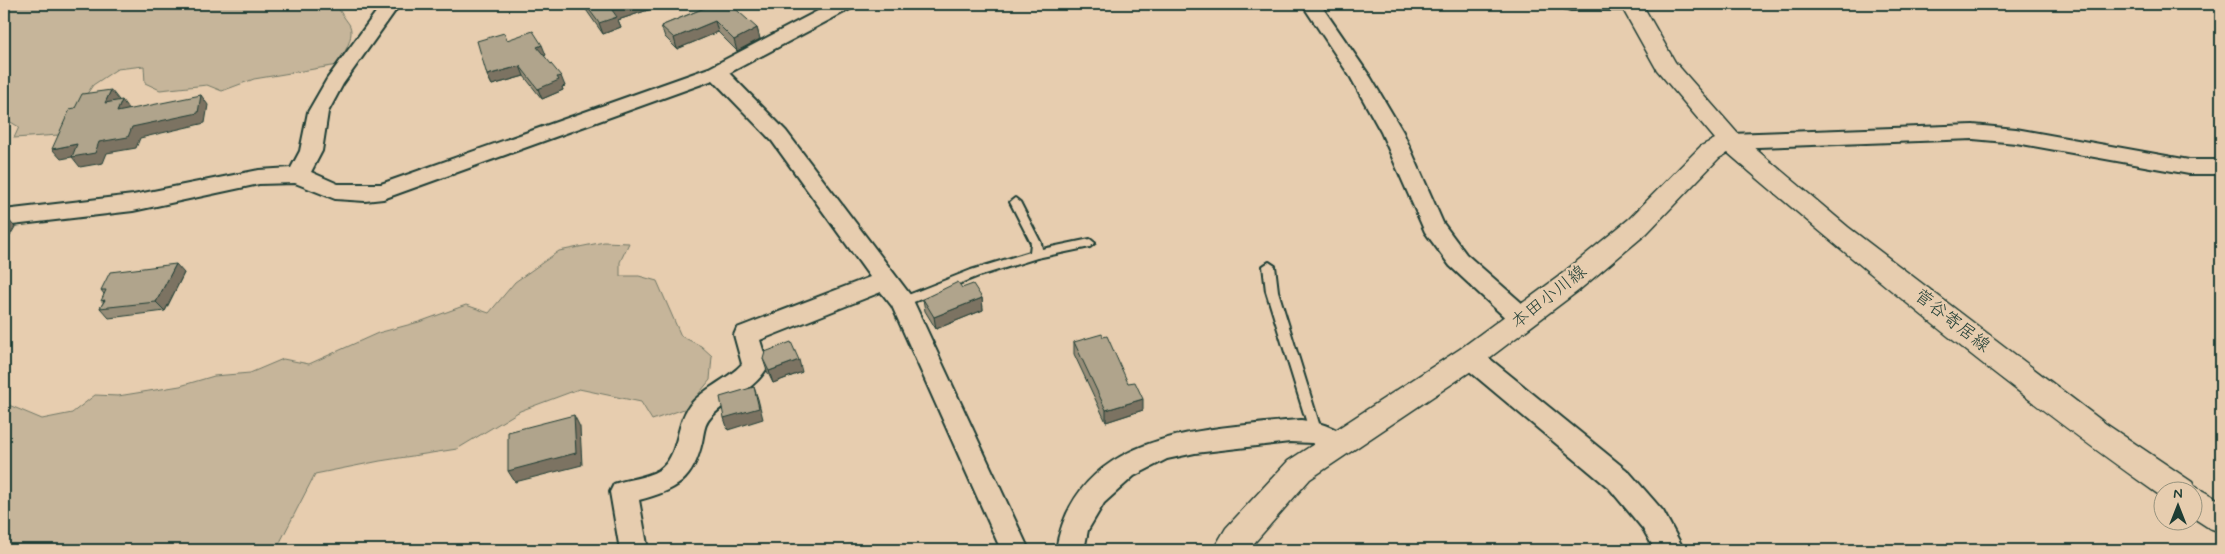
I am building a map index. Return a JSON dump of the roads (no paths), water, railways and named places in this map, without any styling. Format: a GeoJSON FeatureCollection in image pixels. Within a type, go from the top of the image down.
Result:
{"type":"FeatureCollection","features":[{"type":"Feature","properties":{"kind":"main road"},"geometry":{"type":"LineString","coordinates":[[1631,4],[1665,64],[1730,141]]}},
{"type":"Feature","properties":{"kind":"main road","name":"本田小川線"},"geometry":{"type":"LineString","coordinates":[[1230,550],[1238,538],[1327,439],[1470,357],[1568,284],[1638,226],[1710,152],[1730,141]]}},
{"type":"Feature","properties":{"kind":"main road","name":"菅谷寄居線"},"geometry":{"type":"LineString","coordinates":[[1730,141],[1839,234],[2080,421],[2167,482]]}},
{"type":"Feature","properties":{"kind":"main road"},"geometry":{"type":"LineString","coordinates":[[2202,506],[2221,518]]}},
{"type":"Feature","properties":{"kind":"street"},"geometry":{"type":"LineString","coordinates":[[298,175],[311,151],[318,112],[334,83],[391,4]]}},
{"type":"Feature","properties":{"kind":"street"},"geometry":{"type":"LineString","coordinates":[[4,218],[133,203],[259,177],[298,175],[335,191],[365,193],[383,191],[716,72],[845,4]]}},
{"type":"Feature","properties":{"kind":"street"},"geometry":{"type":"LineString","coordinates":[[1311,4],[1361,78],[1392,132],[1433,226],[1458,260],[1522,318]]}},
{"type":"Feature","properties":{"kind":"street"},"geometry":{"type":"LineString","coordinates":[[1571,4],[1631,4]]}},
{"type":"Feature","properties":{"kind":"street"},"geometry":{"type":"LineString","coordinates":[[716,72],[779,136],[884,281],[902,302],[1015,550]]}},
{"type":"Feature","properties":{"kind":"street"},"geometry":{"type":"LineString","coordinates":[[1730,141],[1973,132],[2016,136],[2189,167],[2221,167]]}},
{"type":"Feature","properties":{"kind":"street"},"geometry":{"type":"LineString","coordinates":[[634,550],[624,492],[666,480],[679,471],[686,457],[692,423],[702,409],[748,376],[755,366],[746,335],[884,281]]}},
{"type":"Feature","properties":{"kind":"street"},"geometry":{"type":"LineString","coordinates":[[1470,357],[1620,480],[1653,520],[1670,550]]}},
{"type":"Feature","properties":{"kind":"street"},"geometry":{"type":"LineString","coordinates":[[1070,550],[1071,541],[1085,506],[1112,475],[1146,455],[1180,444],[1278,432],[1327,439]]}},
{"type":"Feature","properties":{"kind":"lane"},"geometry":{"type":"LineString","coordinates":[[1015,202],[1036,243],[1036,254]]}},
{"type":"Feature","properties":{"kind":"lane"},"geometry":{"type":"LineString","coordinates":[[902,302],[975,273],[1036,254],[1090,243]]}},
{"type":"Feature","properties":{"kind":"lane"},"geometry":{"type":"LineString","coordinates":[[1269,266],[1272,291],[1327,439]]}}]}
